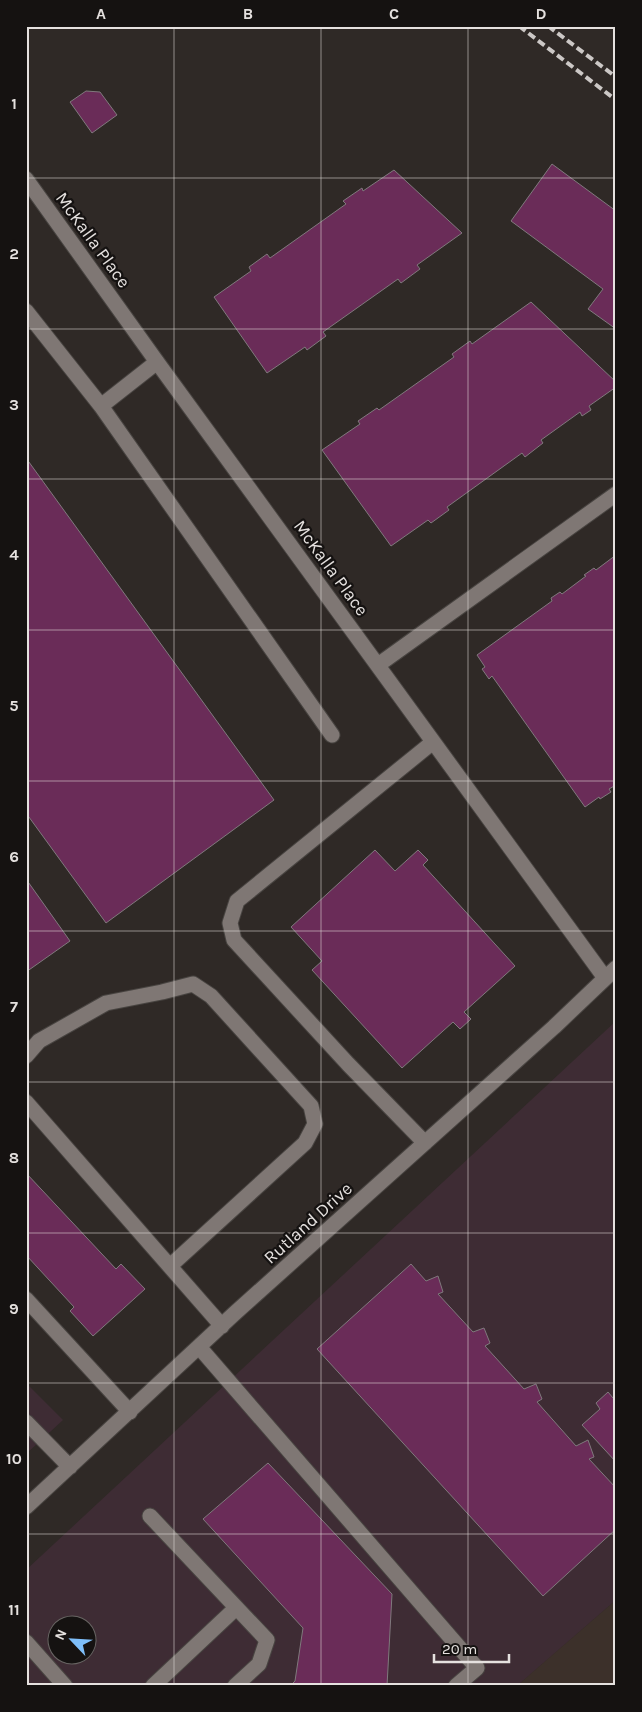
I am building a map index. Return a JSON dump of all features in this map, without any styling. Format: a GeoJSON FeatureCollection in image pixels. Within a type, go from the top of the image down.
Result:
{"type":"FeatureCollection","features":[{"type":"Feature","properties":{"kind":"street","name":"McKalla Place"},"geometry":{"type":"LineString","coordinates":[[26,179],[433,742],[610,973]]}},
{"type":"Feature","properties":{"kind":"street"},"geometry":{"type":"LineString","coordinates":[[26,312],[101,406],[332,735]]}},
{"type":"Feature","properties":{"kind":"street"},"geometry":{"type":"LineString","coordinates":[[101,406],[157,362]]}},
{"type":"Feature","properties":{"kind":"street"},"geometry":{"type":"LineString","coordinates":[[378,665],[616,494]]}},
{"type":"Feature","properties":{"kind":"street"},"geometry":{"type":"LineString","coordinates":[[425,1143],[348,1064],[234,940],[230,923],[237,901],[433,742]]}},
{"type":"Feature","properties":{"kind":"street","name":"Rutland Drive"},"geometry":{"type":"LineString","coordinates":[[26,1507],[222,1326],[554,1027],[610,973]]}},
{"type":"Feature","properties":{"kind":"street"},"geometry":{"type":"LineString","coordinates":[[26,1056],[39,1041],[106,1002],[162,992],[192,984],[211,996],[311,1106],[315,1124],[305,1143],[170,1266]]}},
{"type":"Feature","properties":{"kind":"street"},"geometry":{"type":"LineString","coordinates":[[26,1102],[222,1326]]}},
{"type":"Feature","properties":{"kind":"street"},"geometry":{"type":"LineString","coordinates":[[26,1299],[130,1412]]}},
{"type":"Feature","properties":{"kind":"street"},"geometry":{"type":"LineString","coordinates":[[200,1348],[477,1668],[456,1686]]}},
{"type":"Feature","properties":{"kind":"street"},"geometry":{"type":"LineString","coordinates":[[26,1422],[70,1467]]}},
{"type":"Feature","properties":{"kind":"street"},"geometry":{"type":"LineString","coordinates":[[150,1516],[267,1640],[259,1664],[235,1686]]}},
{"type":"Feature","properties":{"kind":"street"},"geometry":{"type":"LineString","coordinates":[[152,1686],[236,1608]]}},
{"type":"Feature","properties":{"kind":"street"},"geometry":{"type":"LineString","coordinates":[[26,1642],[65,1686]]}},
{"type":"Feature","properties":{"kind":"shaded area"},"geometry":{"type":"Polygon","coordinates":[[[616,1021],[616,1600],[517,1686],[26,1686],[26,1570],[616,1021]]]}},
{"type":"Feature","properties":{"kind":"shaded area"},"geometry":{"type":"Polygon","coordinates":[[[26,1383],[63,1420],[26,1454],[26,1383]]]}},
{"type":"Feature","properties":{"kind":"shaded area"},"geometry":{"type":"Polygon","coordinates":[[[616,1600],[616,1686],[517,1686],[534,1671],[616,1600]]]}},
{"type":"Feature","properties":{"kind":"building"},"geometry":{"type":"Polygon","coordinates":[[[86,91],[100,92],[117,115],[92,133],[70,102],[86,91]]]}},
{"type":"Feature","properties":{"kind":"building"},"geometry":{"type":"Polygon","coordinates":[[[552,164],[616,211],[616,329],[588,309],[603,289],[511,221],[552,164]]]}},
{"type":"Feature","properties":{"kind":"building"},"geometry":{"type":"Polygon","coordinates":[[[394,170],[462,233],[417,265],[420,269],[401,283],[398,279],[323,332],[326,336],[307,350],[305,347],[267,373],[214,297],[251,271],[249,267],[267,254],[270,258],[346,204],[343,201],[362,188],[363,191],[394,170]]]}},
{"type":"Feature","properties":{"kind":"building"},"geometry":{"type":"Polygon","coordinates":[[[531,302],[616,382],[616,387],[589,406],[591,410],[582,416],[580,412],[541,440],[543,443],[525,457],[522,453],[447,507],[449,510],[431,523],[428,520],[391,546],[322,450],[360,424],[358,421],[377,408],[379,410],[454,357],[452,354],[470,341],[472,344],[531,302]]]}},
{"type":"Feature","properties":{"kind":"building"},"geometry":{"type":"Polygon","coordinates":[[[26,458],[274,800],[106,923],[26,813],[26,458]]]}},
{"type":"Feature","properties":{"kind":"building"},"geometry":{"type":"Polygon","coordinates":[[[616,555],[616,785],[609,789],[611,792],[600,799],[599,797],[585,807],[492,676],[489,679],[482,669],[485,667],[477,655],[552,601],[551,598],[560,592],[562,594],[586,576],[584,575],[594,568],[596,570],[616,555]]]}},
{"type":"Feature","properties":{"kind":"building"},"geometry":{"type":"Polygon","coordinates":[[[375,850],[395,871],[418,850],[428,860],[423,865],[515,966],[464,1012],[471,1019],[460,1029],[453,1022],[402,1068],[312,970],[322,961],[291,927],[375,850]]]}},
{"type":"Feature","properties":{"kind":"building"},"geometry":{"type":"Polygon","coordinates":[[[26,879],[70,941],[26,972],[26,879]]]}},
{"type":"Feature","properties":{"kind":"building"},"geometry":{"type":"Polygon","coordinates":[[[26,1173],[116,1269],[121,1264],[145,1289],[93,1336],[70,1311],[74,1307],[26,1255],[26,1173]]]}},
{"type":"Feature","properties":{"kind":"building"},"geometry":{"type":"Polygon","coordinates":[[[411,1264],[426,1281],[438,1276],[443,1292],[438,1294],[473,1332],[484,1328],[490,1343],[485,1346],[524,1389],[536,1384],[542,1399],[537,1402],[576,1446],[588,1440],[594,1457],[589,1459],[616,1488],[616,1529],[543,1596],[317,1349],[411,1264]]]}},
{"type":"Feature","properties":{"kind":"building"},"geometry":{"type":"Polygon","coordinates":[[[608,1392],[613,1398],[616,1396],[616,1462],[582,1425],[600,1409],[596,1403],[608,1392]]]}},
{"type":"Feature","properties":{"kind":"building"},"geometry":{"type":"Polygon","coordinates":[[[268,1463],[392,1594],[387,1686],[290,1686],[295,1681],[303,1628],[203,1519],[268,1463]]]}},
{"type":"Feature","properties":{"kind":"railway"},"geometry":{"type":"LineString","coordinates":[[519,26],[616,100]]}},
{"type":"Feature","properties":{"kind":"railway"},"geometry":{"type":"LineString","coordinates":[[548,26],[616,77]]}}]}
